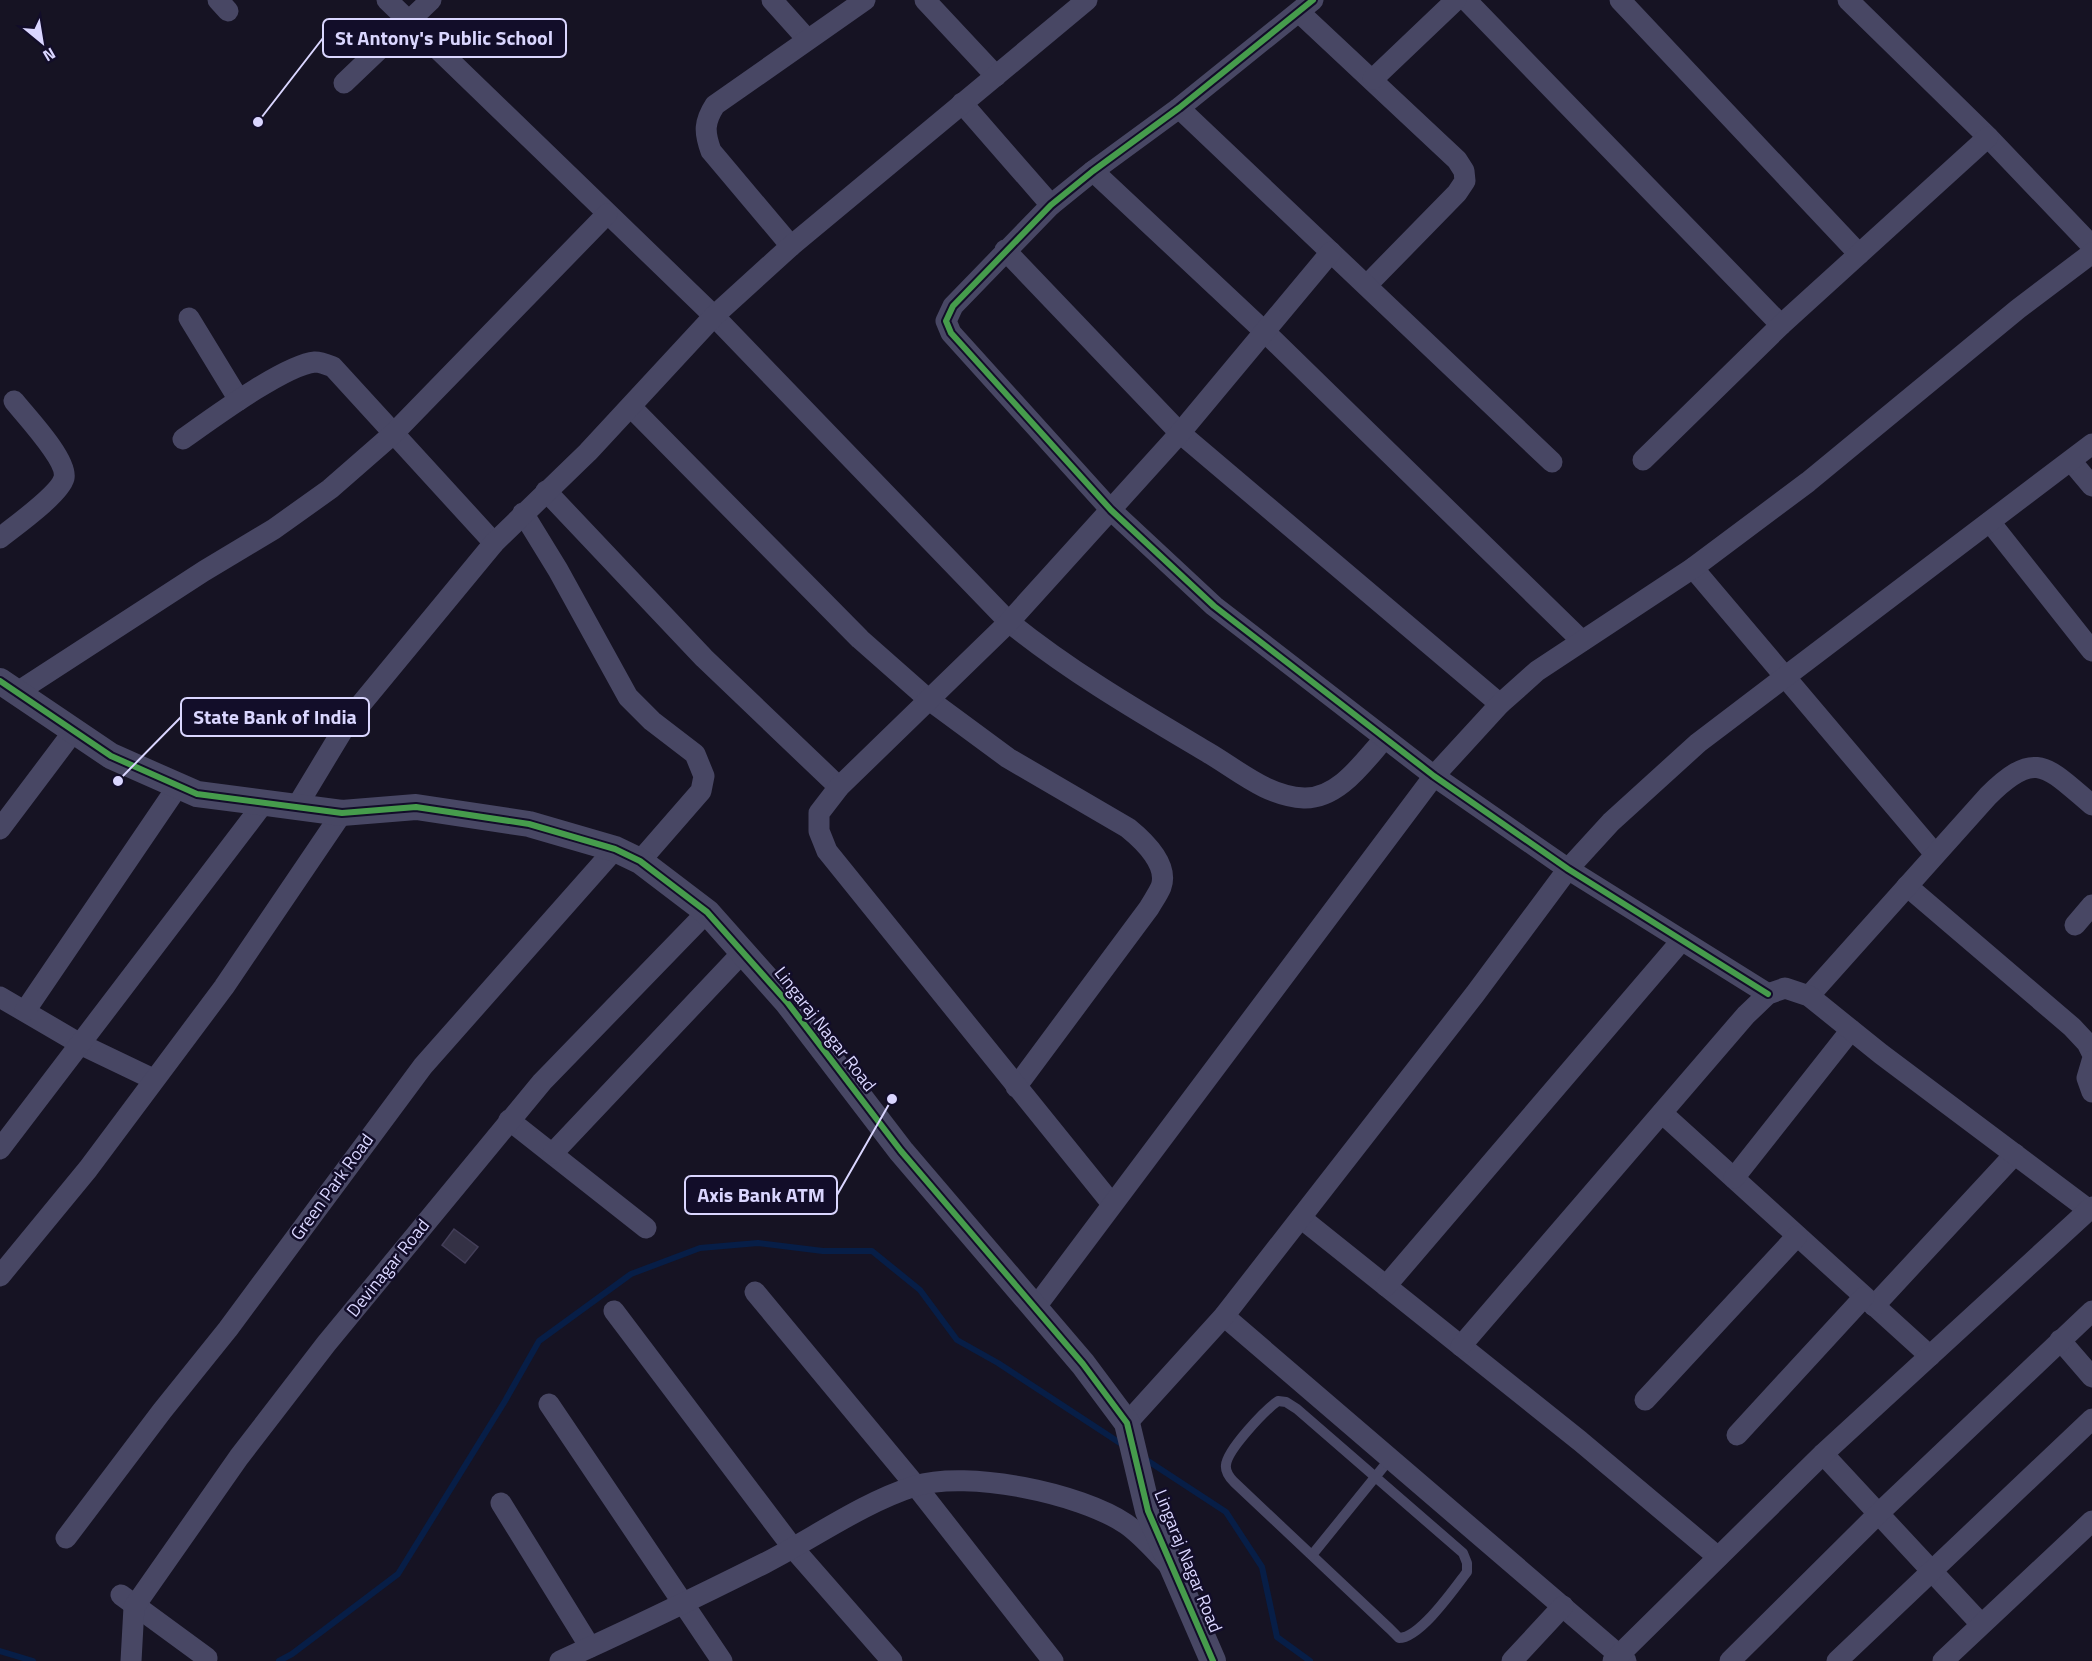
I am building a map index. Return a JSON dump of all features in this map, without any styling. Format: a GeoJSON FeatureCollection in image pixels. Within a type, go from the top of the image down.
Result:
{"type":"FeatureCollection","features":[{"type":"Feature","properties":{"kind":"street"},"geometry":{"type":"LineString","coordinates":[[387,0],[407,22],[714,316],[1009,622],[1101,690],[1269,791],[1305,798],[1330,793],[1356,771],[1385,738]]}},
{"type":"Feature","properties":{"kind":"street"},"geometry":{"type":"LineString","coordinates":[[344,83],[431,0]]}},
{"type":"Feature","properties":{"kind":"street"},"geometry":{"type":"LineString","coordinates":[[772,0],[807,39]]}},
{"type":"Feature","properties":{"kind":"street"},"geometry":{"type":"LineString","coordinates":[[791,246],[711,152],[705,135],[706,119],[715,105],[865,0]]}},
{"type":"Feature","properties":{"kind":"street"},"geometry":{"type":"LineString","coordinates":[[925,0],[996,76]]}},
{"type":"Feature","properties":{"kind":"street"},"geometry":{"type":"LineString","coordinates":[[297,806],[352,715],[494,543],[588,452],[714,316],[791,246],[1087,0]]}},
{"type":"Feature","properties":{"kind":"street"},"geometry":{"type":"LineString","coordinates":[[1373,79],[1456,0]]}},
{"type":"Feature","properties":{"kind":"street"},"geometry":{"type":"LineString","coordinates":[[1466,0],[1781,325]]}},
{"type":"Feature","properties":{"kind":"street"},"geometry":{"type":"LineString","coordinates":[[1620,0],[1858,254]]}},
{"type":"Feature","properties":{"kind":"street"},"geometry":{"type":"LineString","coordinates":[[1848,0],[1988,137],[2092,246]]}},
{"type":"Feature","properties":{"kind":"street"},"geometry":{"type":"LineString","coordinates":[[1367,285],[1465,182],[1464,171],[1457,160],[1373,79],[1306,7],[1179,108],[1051,205],[953,306],[946,321],[951,333],[1111,510],[1214,606],[1434,776],[1568,869],[1768,994]]}},
{"type":"Feature","properties":{"kind":"street"},"geometry":{"type":"LineString","coordinates":[[962,103],[1051,205]]}},
{"type":"Feature","properties":{"kind":"street"},"geometry":{"type":"LineString","coordinates":[[1179,108],[1552,462]]}},
{"type":"Feature","properties":{"kind":"street"},"geometry":{"type":"LineString","coordinates":[[1643,460],[1781,325],[1988,137]]}},
{"type":"Feature","properties":{"kind":"street"},"geometry":{"type":"LineString","coordinates":[[1093,171],[1265,332],[1582,641]]}},
{"type":"Feature","properties":{"kind":"street"},"geometry":{"type":"LineString","coordinates":[[8,687],[274,529],[330,489],[393,434],[607,214]]}},
{"type":"Feature","properties":{"kind":"street"},"geometry":{"type":"LineString","coordinates":[[1005,250],[1180,433],[1500,704]]}},
{"type":"Feature","properties":{"kind":"street"},"geometry":{"type":"LineString","coordinates":[[1112,1204],[827,851],[819,831],[819,813],[839,787],[1009,622],[1180,433],[1331,252]]}},
{"type":"Feature","properties":{"kind":"street"},"geometry":{"type":"LineString","coordinates":[[1035,1308],[1267,1002],[1434,776],[1500,704],[1537,671],[1693,568],[1808,482],[2018,309],[2092,253]]}},
{"type":"Feature","properties":{"kind":"street"},"geometry":{"type":"LineString","coordinates":[[189,318],[239,400]]}},
{"type":"Feature","properties":{"kind":"street"},"geometry":{"type":"LineString","coordinates":[[183,440],[239,400],[299,366],[317,362],[333,367],[494,543]]}},
{"type":"Feature","properties":{"kind":"street"},"geometry":{"type":"LineString","coordinates":[[2,534],[57,490],[64,477],[63,465],[54,451],[14,401]]}},
{"type":"Feature","properties":{"kind":"street"},"geometry":{"type":"LineString","coordinates":[[631,406],[860,639],[928,699],[1008,758],[1128,828],[1144,842],[1159,863],[1162,885],[1149,908],[1016,1087]]}},
{"type":"Feature","properties":{"kind":"street"},"geometry":{"type":"LineString","coordinates":[[1129,1432],[1301,1218],[1475,994],[1568,869],[1611,822],[1698,743],[2092,444]]}},
{"type":"Feature","properties":{"kind":"street"},"geometry":{"type":"LineString","coordinates":[[2071,460],[2092,486]]}},
{"type":"Feature","properties":{"kind":"street"},"geometry":{"type":"LineString","coordinates":[[546,491],[704,658],[839,787]]}},
{"type":"Feature","properties":{"kind":"street"},"geometry":{"type":"LineString","coordinates":[[523,513],[558,570],[628,697],[652,721],[695,754],[704,776],[700,791],[640,861]]}},
{"type":"Feature","properties":{"kind":"street"},"geometry":{"type":"LineString","coordinates":[[1990,522],[2092,651]]}},
{"type":"Feature","properties":{"kind":"street"},"geometry":{"type":"LineString","coordinates":[[1693,568],[1935,855]]}},
{"type":"Feature","properties":{"kind":"street","name":"Lingaraj Nagar Road"},"geometry":{"type":"LineString","coordinates":[[8,687],[111,756],[198,794],[342,813],[416,807],[529,824],[615,849],[640,861],[707,912],[787,1002],[962,1225],[1100,1386],[1129,1432],[1148,1511],[1213,1661]]}},
{"type":"Feature","properties":{"kind":"street"},"geometry":{"type":"LineString","coordinates":[[0,829],[73,732]]}},
{"type":"Feature","properties":{"kind":"street"},"geometry":{"type":"LineString","coordinates":[[1809,996],[1988,796],[2019,769],[2033,766],[2047,769],[2092,805]]}},
{"type":"Feature","properties":{"kind":"street"},"geometry":{"type":"LineString","coordinates":[[25,1011],[178,786]]}},
{"type":"Feature","properties":{"kind":"street"},"geometry":{"type":"LineString","coordinates":[[0,1149],[82,1045],[263,804]]}},
{"type":"Feature","properties":{"kind":"street"},"geometry":{"type":"LineString","coordinates":[[4,1264],[88,1169],[224,987],[342,813]]}},
{"type":"Feature","properties":{"kind":"street","name":"Green Park Road"},"geometry":{"type":"LineString","coordinates":[[66,1538],[228,1329],[423,1066],[615,849]]}},
{"type":"Feature","properties":{"kind":"street"},"geometry":{"type":"LineString","coordinates":[[1907,885],[2072,1027],[2092,1053]]}},
{"type":"Feature","properties":{"kind":"street"},"geometry":{"type":"LineString","coordinates":[[2075,926],[2092,905]]}},
{"type":"Feature","properties":{"kind":"street","name":"Devinagar Road"},"geometry":{"type":"LineString","coordinates":[[127,1601],[326,1344],[509,1120],[542,1082],[707,912]]}},
{"type":"Feature","properties":{"kind":"street"},"geometry":{"type":"LineString","coordinates":[[1386,1286],[1682,940]]}},
{"type":"Feature","properties":{"kind":"street"},"geometry":{"type":"LineString","coordinates":[[553,1153],[743,952]]}},
{"type":"Feature","properties":{"kind":"street"},"geometry":{"type":"LineString","coordinates":[[1224,1316],[1389,1460],[1563,1606],[1619,1659],[1823,1454],[2090,1208],[2015,1154],[1809,996],[1785,988],[1768,994],[1746,1015],[1461,1346]]}},
{"type":"Feature","properties":{"kind":"street"},"geometry":{"type":"LineString","coordinates":[[0,997],[82,1045],[153,1080]]}},
{"type":"Feature","properties":{"kind":"street"},"geometry":{"type":"LineString","coordinates":[[1734,1178],[1851,1030]]}},
{"type":"Feature","properties":{"kind":"street"},"geometry":{"type":"LineString","coordinates":[[2092,1060],[2088,1078],[2092,1092]]}},
{"type":"Feature","properties":{"kind":"street"},"geometry":{"type":"LineString","coordinates":[[1662,1113],[1930,1356]]}},
{"type":"Feature","properties":{"kind":"street"},"geometry":{"type":"LineString","coordinates":[[509,1120],[646,1228]]}},
{"type":"Feature","properties":{"kind":"street"},"geometry":{"type":"LineString","coordinates":[[1737,1435],[2015,1154]]}},
{"type":"Feature","properties":{"kind":"street"},"geometry":{"type":"LineString","coordinates":[[1301,1218],[1718,1557]]}},
{"type":"Feature","properties":{"kind":"street"},"geometry":{"type":"LineString","coordinates":[[1645,1400],[1797,1236]]}},
{"type":"Feature","properties":{"kind":"street"},"geometry":{"type":"LineString","coordinates":[[755,1292],[916,1486],[1053,1661]]}},
{"type":"Feature","properties":{"kind":"street"},"geometry":{"type":"LineString","coordinates":[[614,1311],[793,1548],[892,1661]]}},
{"type":"Feature","properties":{"kind":"street"},"geometry":{"type":"LineString","coordinates":[[1730,1661],[1878,1514],[2092,1311]]}},
{"type":"Feature","properties":{"kind":"street"},"geometry":{"type":"LineString","coordinates":[[2061,1340],[2092,1377]]}},
{"type":"Feature","properties":{"kind":"street"},"geometry":{"type":"LineString","coordinates":[[549,1404],[722,1661]]}},
{"type":"Feature","properties":{"kind":"street"},"geometry":{"type":"LineString","coordinates":[[1837,1661],[2092,1419]]}},
{"type":"Feature","properties":{"kind":"street"},"geometry":{"type":"LineString","coordinates":[[1823,1454],[1981,1624]]}},
{"type":"Feature","properties":{"kind":"street"},"geometry":{"type":"LineString","coordinates":[[560,1661],[684,1604],[878,1501],[916,1486],[956,1480],[985,1482],[1047,1494],[1093,1509],[1126,1524],[1172,1567]]}},
{"type":"Feature","properties":{"kind":"street"},"geometry":{"type":"LineString","coordinates":[[501,1503],[590,1647]]}},
{"type":"Feature","properties":{"kind":"street"},"geometry":{"type":"LineString","coordinates":[[1943,1661],[2092,1521]]}},
{"type":"Feature","properties":{"kind":"street"},"geometry":{"type":"LineString","coordinates":[[127,1601],[207,1658]]}},
{"type":"Feature","properties":{"kind":"street"},"geometry":{"type":"LineString","coordinates":[[127,1601],[131,1661]]}},
{"type":"Feature","properties":{"kind":"street"},"geometry":{"type":"LineString","coordinates":[[1512,1661],[1563,1606]]}},
{"type":"Feature","properties":{"kind":"lane"},"geometry":{"type":"LineString","coordinates":[[1278,1401],[1286,1402],[1376,1478],[1463,1553],[1467,1563],[1467,1572],[1458,1584],[1407,1638],[1399,1638],[1234,1482],[1226,1471],[1225,1463],[1260,1417],[1278,1401]]}},
{"type":"Feature","properties":{"kind":"lane"},"geometry":{"type":"LineString","coordinates":[[1312,1555],[1389,1460]]}},
{"type":"Feature","properties":{"kind":"building"},"geometry":{"type":"Polygon","coordinates":[[[454,1229],[478,1247],[465,1263],[442,1245],[454,1229]]]}},
{"type":"Feature","properties":{"kind":"waterway"},"geometry":{"type":"LineString","coordinates":[[279,1661],[292,1654],[398,1574],[505,1401],[539,1341],[631,1274],[700,1248],[758,1243],[823,1251],[872,1251],[920,1290],[957,1340],[998,1363],[1123,1445]]}},
{"type":"Feature","properties":{"kind":"waterway"},"geometry":{"type":"LineString","coordinates":[[1145,1459],[1226,1512],[1262,1567],[1277,1637],[1310,1661]]}},
{"type":"Feature","properties":{"kind":"waterway"},"geometry":{"type":"LineString","coordinates":[[0,1651],[33,1661]]}},
{"type":"Feature","properties":{"kind":"cycle path"},"geometry":{"type":"LineString","coordinates":[[1313,0],[1179,108],[1051,205],[953,306],[946,321],[951,333],[1111,510],[1214,606],[1434,776],[1568,869],[1768,994]]}},
{"type":"Feature","properties":{"kind":"cycle path"},"geometry":{"type":"LineString","coordinates":[[0,681],[111,756],[197,794],[342,813],[416,807],[529,824],[615,849],[640,861],[707,912],[787,1002],[901,1151],[1083,1364],[1127,1423],[1148,1511],[1213,1661]]}},
{"type":"Feature","properties":{"kind":"place","name":"St Antony's Public School"},"geometry":{"type":"Point","coordinates":[258,122]}},
{"type":"Feature","properties":{"kind":"place","name":"State Bank of India"},"geometry":{"type":"Point","coordinates":[118,781]}},
{"type":"Feature","properties":{"kind":"place","name":"Axis Bank ATM"},"geometry":{"type":"Point","coordinates":[892,1099]}}]}
